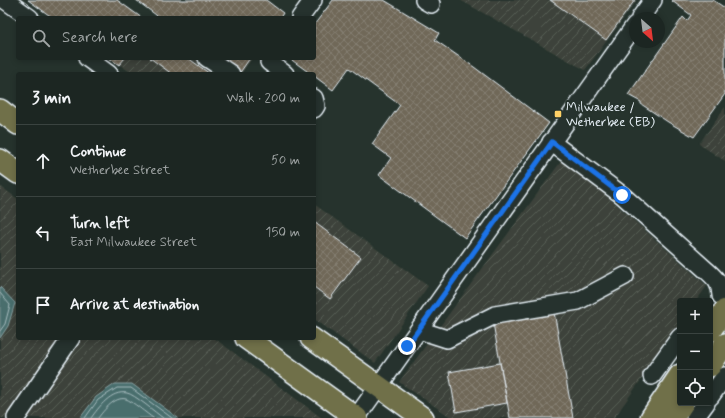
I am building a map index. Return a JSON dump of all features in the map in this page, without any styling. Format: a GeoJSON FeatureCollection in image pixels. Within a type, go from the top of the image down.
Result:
{"type":"FeatureCollection","features":[{"type":"Feature","properties":{"kind":"main road"},"geometry":{"type":"LineString","coordinates":[[0,110],[16,122]]}},
{"type":"Feature","properties":{"kind":"main road"},"geometry":{"type":"LineString","coordinates":[[0,160],[16,172]]}},
{"type":"Feature","properties":{"kind":"main road"},"geometry":{"type":"LineString","coordinates":[[713,321],[719,301]]}},
{"type":"Feature","properties":{"kind":"main road"},"geometry":{"type":"LineString","coordinates":[[251,340],[357,418]]}},
{"type":"Feature","properties":{"kind":"main road"},"geometry":{"type":"LineString","coordinates":[[315,340],[424,418]]}},
{"type":"Feature","properties":{"kind":"main road"},"geometry":{"type":"LineString","coordinates":[[713,362],[725,344]]}},
{"type":"Feature","properties":{"kind":"main road"},"geometry":{"type":"LineString","coordinates":[[651,418],[677,379]]}},
{"type":"Feature","properties":{"kind":"main road"},"geometry":{"type":"LineString","coordinates":[[673,418],[682,406]]}},
{"type":"Feature","properties":{"kind":"street"},"geometry":{"type":"LineString","coordinates":[[5,0],[27,16]]}},
{"type":"Feature","properties":{"kind":"street"},"geometry":{"type":"LineString","coordinates":[[301,16],[313,0]]}},
{"type":"Feature","properties":{"kind":"street"},"geometry":{"type":"LineString","coordinates":[[644,12],[653,0]]}},
{"type":"Feature","properties":{"kind":"street"},"geometry":{"type":"LineString","coordinates":[[357,418],[378,386],[629,33]]}},
{"type":"Feature","properties":{"kind":"street"},"geometry":{"type":"LineString","coordinates":[[90,60],[106,72]]}},
{"type":"Feature","properties":{"kind":"street"},"geometry":{"type":"LineString","coordinates":[[210,60],[228,72]]}},
{"type":"Feature","properties":{"kind":"street"},"geometry":{"type":"LineString","coordinates":[[266,65],[281,72]]}},
{"type":"Feature","properties":{"kind":"street"},"geometry":{"type":"LineString","coordinates":[[552,142],[622,195],[717,280],[721,289],[719,301]]}},
{"type":"Feature","properties":{"kind":"street"},"geometry":{"type":"LineString","coordinates":[[419,330],[447,339],[495,315],[578,301],[625,276]]}},
{"type":"Feature","properties":{"kind":"street"},"geometry":{"type":"LineString","coordinates":[[16,418],[70,340]]}},
{"type":"Feature","properties":{"kind":"street"},"geometry":{"type":"LineString","coordinates":[[652,376],[677,341]]}},
{"type":"Feature","properties":{"kind":"street"},"geometry":{"type":"LineString","coordinates":[[713,393],[725,376]]}},
{"type":"Feature","properties":{"kind":"street"},"geometry":{"type":"LineString","coordinates":[[695,418],[704,406]]}},
{"type":"Feature","properties":{"kind":"shaded area"},"geometry":{"type":"Polygon","coordinates":[[[460,0],[637,0],[585,70],[460,0]]]}},
{"type":"Feature","properties":{"kind":"shaded area"},"geometry":{"type":"Polygon","coordinates":[[[113,60],[251,60],[242,72],[130,72],[113,60]]]}},
{"type":"Feature","properties":{"kind":"shaded area"},"geometry":{"type":"Polygon","coordinates":[[[725,107],[725,161],[699,144],[725,107]]]}},
{"type":"Feature","properties":{"kind":"shaded area"},"geometry":{"type":"Polygon","coordinates":[[[562,160],[600,190],[707,286],[698,298],[677,298],[677,329],[614,418],[452,418],[399,382],[562,160]]]}},
{"type":"Feature","properties":{"kind":"shaded area"},"geometry":{"type":"Polygon","coordinates":[[[0,186],[16,198],[16,340],[217,340],[322,418],[0,418],[0,186]]]}},
{"type":"Feature","properties":{"kind":"shaded area"},"geometry":{"type":"Polygon","coordinates":[[[316,205],[428,286],[375,363],[316,320],[316,205]]]}},
{"type":"Feature","properties":{"kind":"water"},"geometry":{"type":"Polygon","coordinates":[[[0,287],[15,303],[8,326],[0,338],[0,287]]]}},
{"type":"Feature","properties":{"kind":"water"},"geometry":{"type":"Polygon","coordinates":[[[115,384],[132,384],[178,418],[80,418],[96,397],[115,384]]]}},
{"type":"Feature","properties":{"kind":"building"},"geometry":{"type":"Polygon","coordinates":[[[28,0],[117,0],[139,16],[50,16],[28,0]]]}},
{"type":"Feature","properties":{"kind":"building"},"geometry":{"type":"Polygon","coordinates":[[[136,0],[266,0],[283,13],[281,16],[157,16],[136,0]]]}},
{"type":"Feature","properties":{"kind":"building"},"geometry":{"type":"Polygon","coordinates":[[[333,0],[384,0],[439,33],[435,40],[549,123],[465,238],[379,175],[391,158],[372,144],[400,105],[349,68],[333,90],[316,77],[316,72],[308,72],[292,60],[316,60],[316,22],[333,0]]]}},
{"type":"Feature","properties":{"kind":"building"},"geometry":{"type":"Polygon","coordinates":[[[550,0],[635,0],[606,40],[550,0]]]}},
{"type":"Feature","properties":{"kind":"building"},"geometry":{"type":"Polygon","coordinates":[[[713,0],[725,8],[725,94],[694,137],[668,122],[641,104],[641,102],[628,95],[661,48],[665,48],[665,43],[683,17],[687,21],[691,15],[672,1],[713,0]]]}},
{"type":"Feature","properties":{"kind":"building"},"geometry":{"type":"Polygon","coordinates":[[[112,60],[123,60],[119,65],[112,60]]]}},
{"type":"Feature","properties":{"kind":"building"},"geometry":{"type":"Polygon","coordinates":[[[153,60],[191,60],[207,72],[169,72],[153,60]]]}},
{"type":"Feature","properties":{"kind":"building"},"geometry":{"type":"Polygon","coordinates":[[[218,60],[249,60],[240,72],[236,72],[218,60]]]}},
{"type":"Feature","properties":{"kind":"building"},"geometry":{"type":"Polygon","coordinates":[[[316,223],[361,257],[330,299],[316,288],[316,223]]]}},
{"type":"Feature","properties":{"kind":"building"},"geometry":{"type":"Polygon","coordinates":[[[554,312],[573,418],[510,418],[493,323],[554,312]]]}},
{"type":"Feature","properties":{"kind":"building"},"geometry":{"type":"Polygon","coordinates":[[[500,363],[507,403],[456,412],[449,372],[500,363]]]}},
{"type":"Feature","properties":{"kind":"place","name":"Milwaukee / Wetherbee (EB)"},"geometry":{"type":"Point","coordinates":[558,114]}},
{"type":"Feature","properties":{"kind":"route"},"geometry":{"type":"LineString","coordinates":[[407,346],[552,142],[622,195]]}}]}
